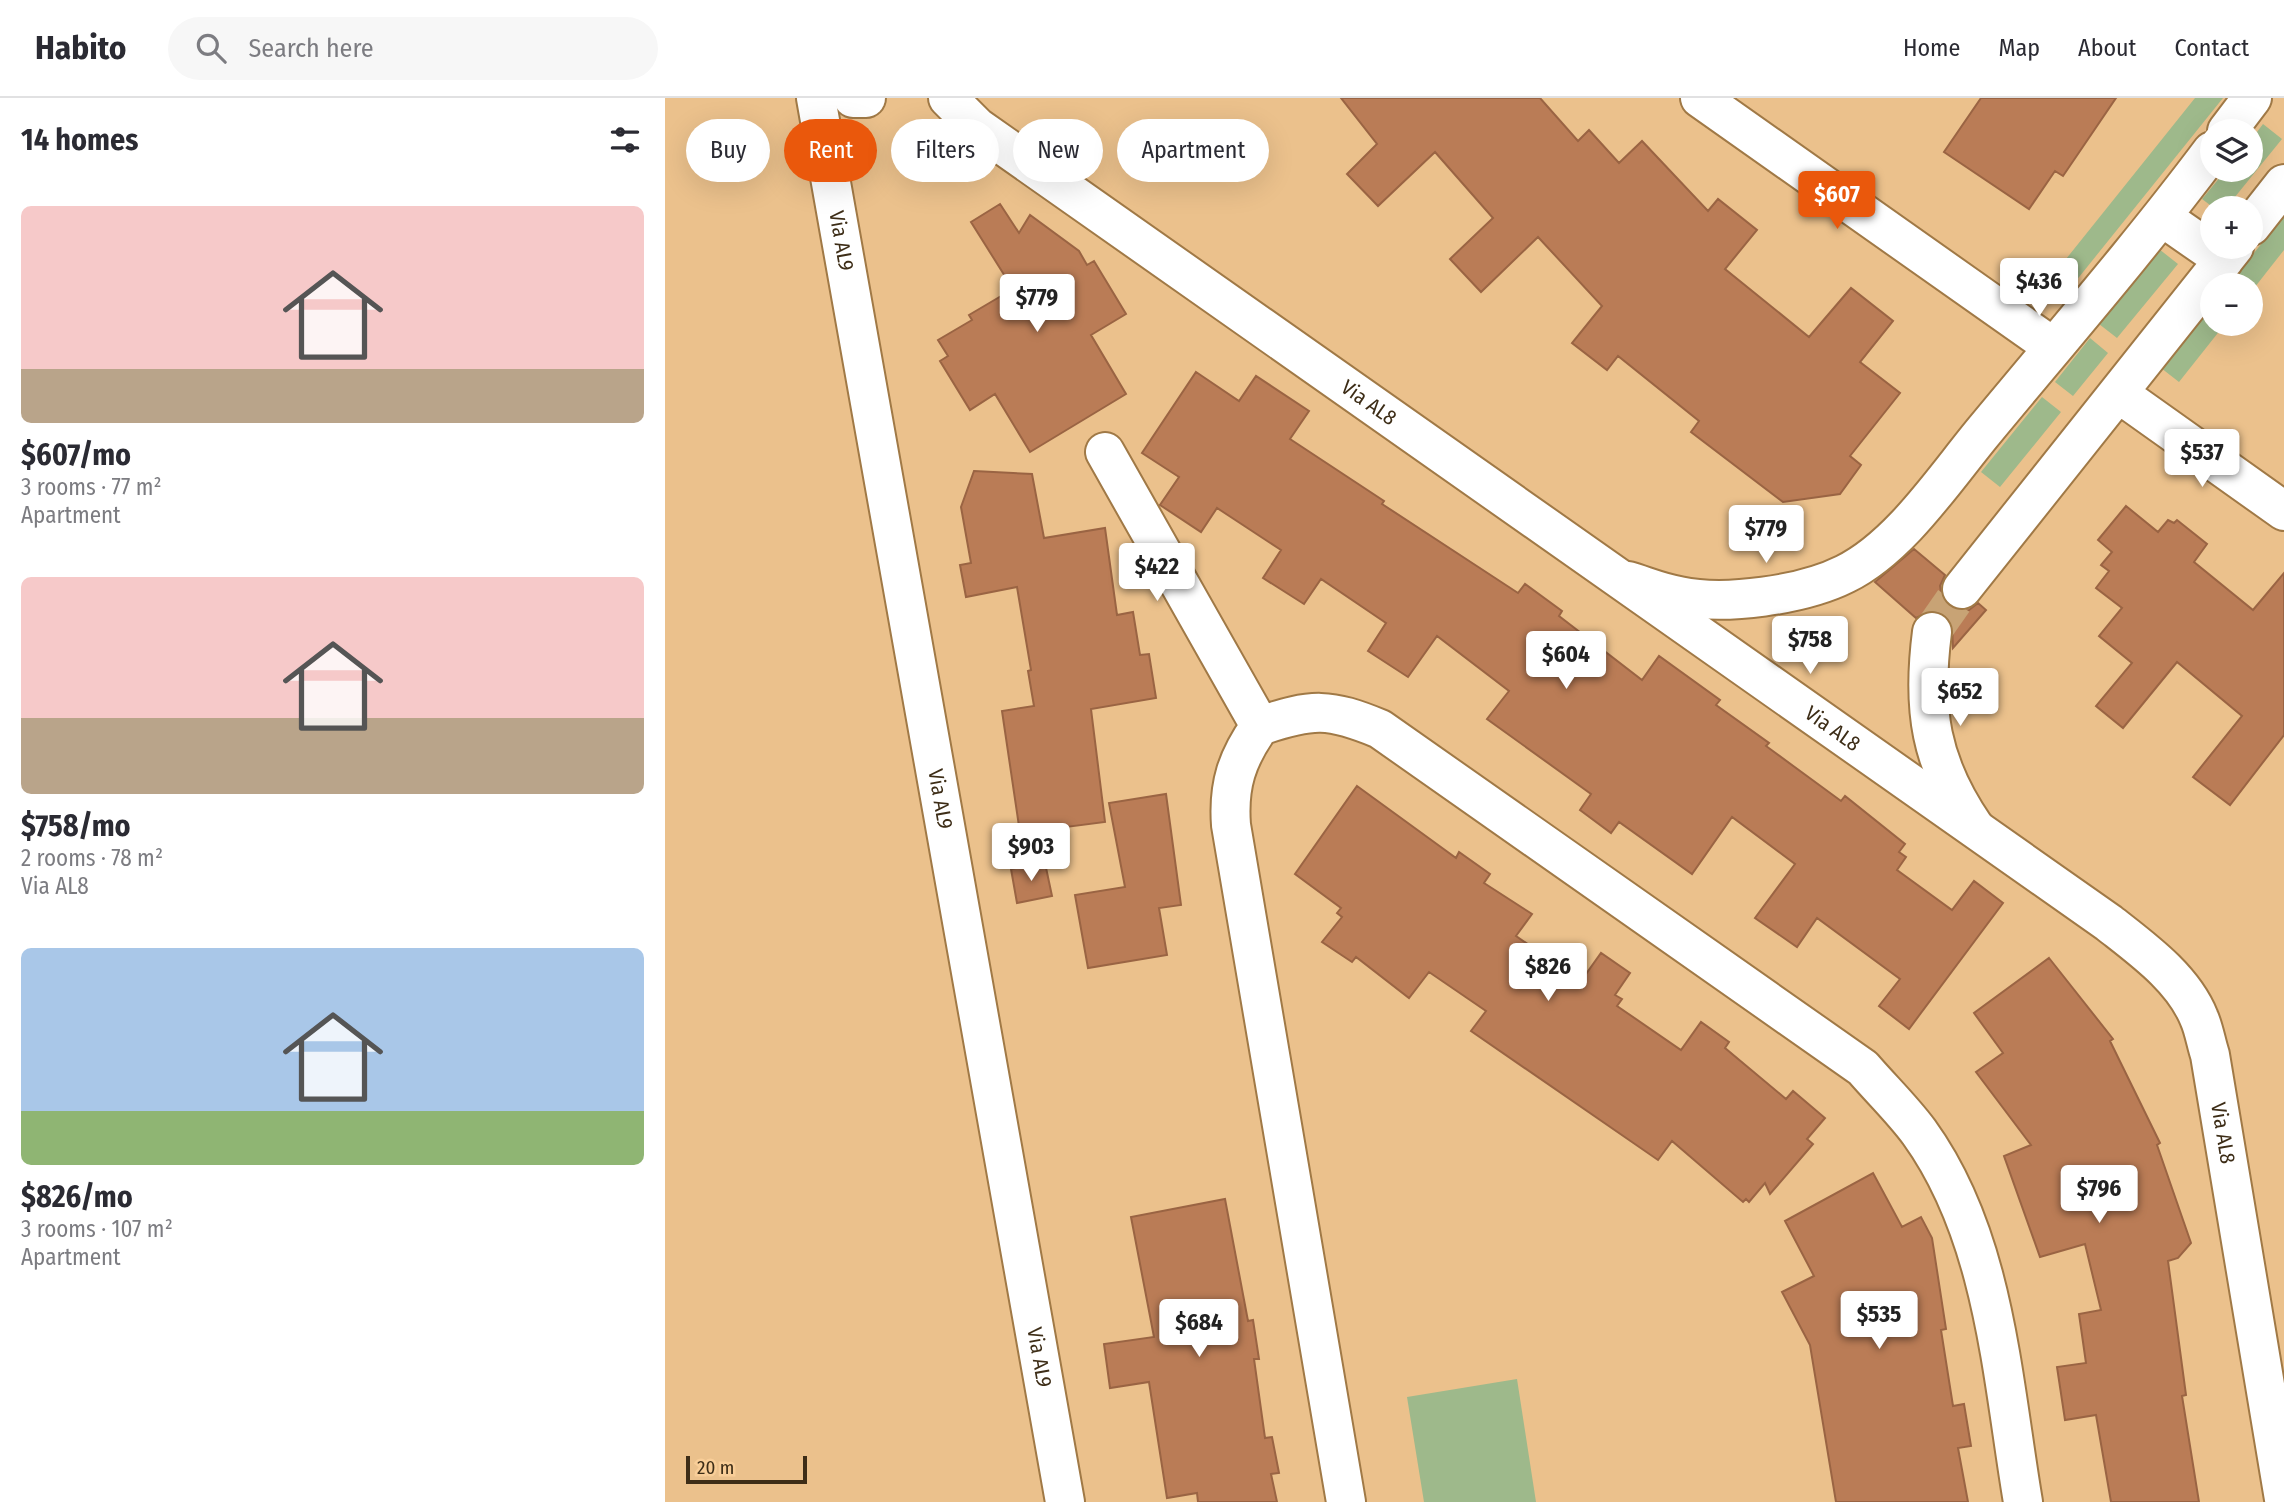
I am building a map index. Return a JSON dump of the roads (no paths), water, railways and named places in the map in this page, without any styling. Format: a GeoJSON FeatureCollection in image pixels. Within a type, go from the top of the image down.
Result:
{"type":"FeatureCollection","features":[{"type":"Feature","properties":{"kind":"street","name":"Via AL9"},"geometry":{"type":"LineString","coordinates":[[816,98],[1065,1502]]}},
{"type":"Feature","properties":{"kind":"street"},"geometry":{"type":"LineString","coordinates":[[853,98],[866,98]]}},
{"type":"Feature","properties":{"kind":"street","name":"Via AL8"},"geometry":{"type":"LineString","coordinates":[[948,98],[977,128],[1975,828],[2145,951],[2178,984],[2199,1016],[2210,1055],[2284,1499]]}},
{"type":"Feature","properties":{"kind":"street"},"geometry":{"type":"LineString","coordinates":[[1700,98],[2053,347]]}},
{"type":"Feature","properties":{"kind":"street"},"geometry":{"type":"LineString","coordinates":[[2236,119],[2252,98]]}},
{"type":"Feature","properties":{"kind":"street"},"geometry":{"type":"LineString","coordinates":[[1617,578],[1680,597],[1711,598],[1802,589],[1845,574],[1873,558],[1909,521],[2162,217],[2200,167]]}},
{"type":"Feature","properties":{"kind":"street"},"geometry":{"type":"LineString","coordinates":[[2263,211],[2284,184]]}},
{"type":"Feature","properties":{"kind":"street"},"geometry":{"type":"LineString","coordinates":[[2162,217],[2200,237]]}},
{"type":"Feature","properties":{"kind":"street"},"geometry":{"type":"LineString","coordinates":[[1962,589],[2224,259]]}},
{"type":"Feature","properties":{"kind":"street"},"geometry":{"type":"LineString","coordinates":[[2118,393],[2284,511]]}},
{"type":"Feature","properties":{"kind":"street"},"geometry":{"type":"LineString","coordinates":[[1105,452],[1260,726]]}},
{"type":"Feature","properties":{"kind":"street"},"geometry":{"type":"LineString","coordinates":[[1932,632],[1927,674],[1934,748],[1957,802],[1975,828]]}},
{"type":"Feature","properties":{"kind":"street"},"geometry":{"type":"LineString","coordinates":[[1346,1502],[1231,825],[1229,796],[1235,768],[1260,726],[1315,711],[1346,715],[1380,729],[1863,1068],[1919,1132],[1962,1212],[1984,1273],[2023,1502]]}},
{"type":"Feature","properties":{"kind":"tunnel"},"geometry":{"type":"LineString","coordinates":[[1932,632],[1962,589]]}}]}
